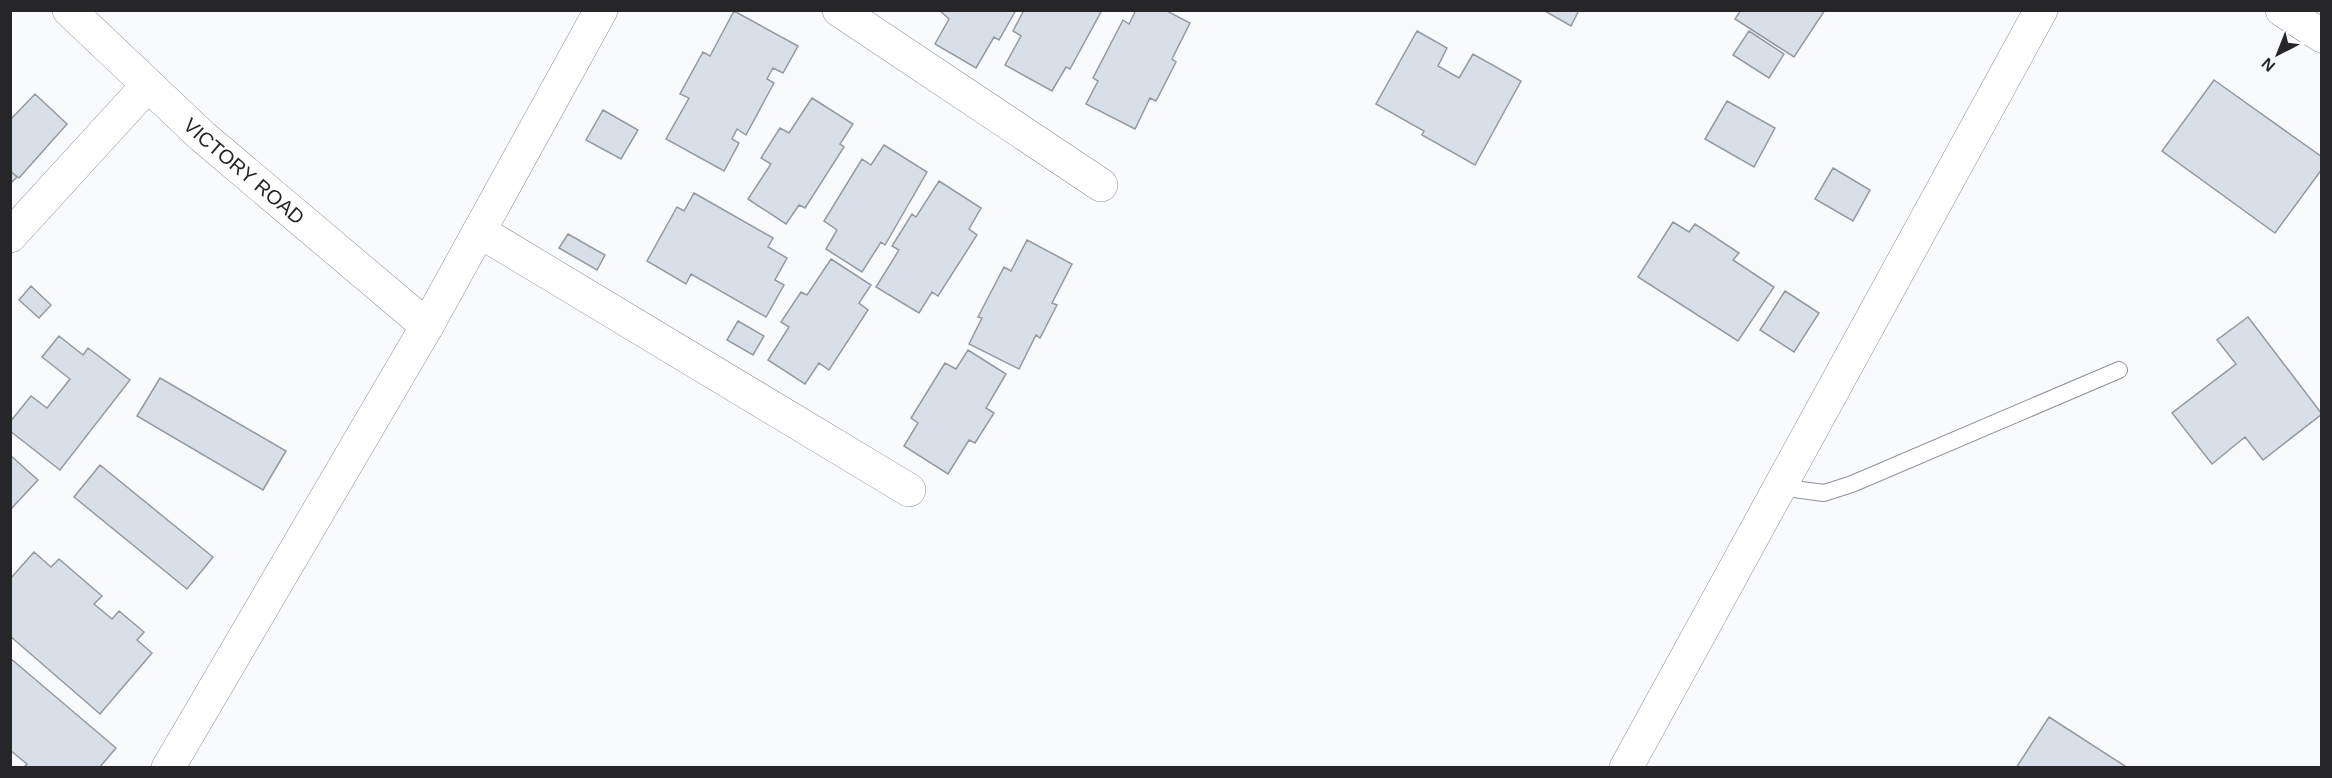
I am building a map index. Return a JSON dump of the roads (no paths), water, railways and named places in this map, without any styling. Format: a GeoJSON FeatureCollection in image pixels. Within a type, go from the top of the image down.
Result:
{"type":"FeatureCollection","features":[{"type":"Feature","properties":{"kind":"street","name":"VICTORY ROAD"},"geometry":{"type":"LineString","coordinates":[[69,10],[202,136],[427,326]]}},
{"type":"Feature","properties":{"kind":"street"},"geometry":{"type":"LineString","coordinates":[[168,768],[427,326],[601,10]]}},
{"type":"Feature","properties":{"kind":"street"},"geometry":{"type":"LineString","coordinates":[[839,10],[1101,185]]}},
{"type":"Feature","properties":{"kind":"street"},"geometry":{"type":"LineString","coordinates":[[1626,768],[2041,10]]}},
{"type":"Feature","properties":{"kind":"street"},"geometry":{"type":"LineString","coordinates":[[2282,10],[2322,36]]}},
{"type":"Feature","properties":{"kind":"street"},"geometry":{"type":"LineString","coordinates":[[10,236],[148,85]]}},
{"type":"Feature","properties":{"kind":"street"},"geometry":{"type":"LineString","coordinates":[[479,231],[909,490]]}},
{"type":"Feature","properties":{"kind":"lane"},"geometry":{"type":"LineString","coordinates":[[1779,487],[1824,493],[1852,484],[2119,370]]}}]}
